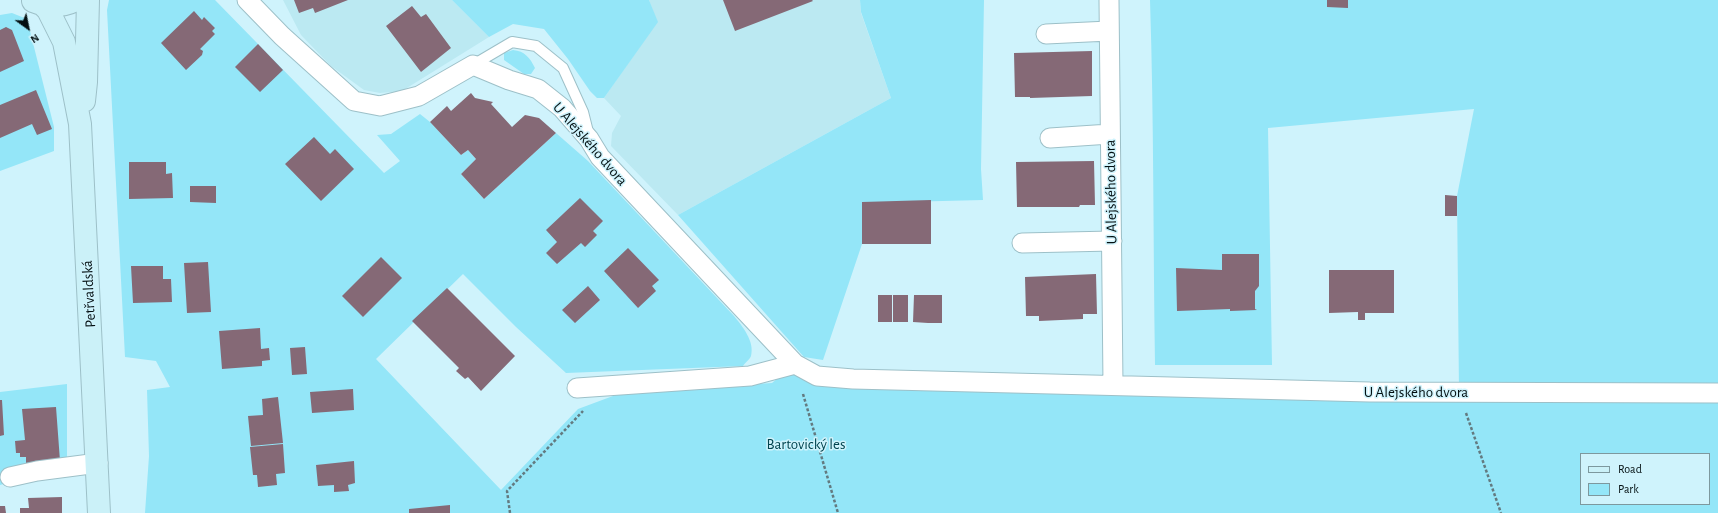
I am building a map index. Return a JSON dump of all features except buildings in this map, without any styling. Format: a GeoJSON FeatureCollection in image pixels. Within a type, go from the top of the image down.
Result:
{"type":"FeatureCollection","features":[{"type":"Feature","properties":{"kind":"main road"},"geometry":{"type":"LineString","coordinates":[[37,2],[59,6],[76,0]]}},
{"type":"Feature","properties":{"kind":"main road","name":"Petřvaldská"},"geometry":{"type":"LineString","coordinates":[[80,124],[86,82],[88,0]]}},
{"type":"Feature","properties":{"kind":"main road","name":"Petřvaldská"},"geometry":{"type":"LineString","coordinates":[[37,2],[48,10],[64,42],[80,124],[98,464],[99,513]]}},
{"type":"Feature","properties":{"kind":"street"},"geometry":{"type":"LineString","coordinates":[[247,0],[282,36],[354,101],[380,106],[420,96],[473,65]]}},
{"type":"Feature","properties":{"kind":"street","name":"U Alejského dvora"},"geometry":{"type":"LineString","coordinates":[[1109,0],[1113,384]]}},
{"type":"Feature","properties":{"kind":"street"},"geometry":{"type":"LineString","coordinates":[[1046,34],[1109,31]]}},
{"type":"Feature","properties":{"kind":"street","name":"U Alejského dvora"},"geometry":{"type":"LineString","coordinates":[[473,65],[538,89],[562,108],[589,139],[600,157],[795,364],[817,376],[853,379],[1113,384],[1161,387],[1459,392],[1718,393]]}},
{"type":"Feature","properties":{"kind":"street"},"geometry":{"type":"LineString","coordinates":[[1050,138],[1110,134]]}},
{"type":"Feature","properties":{"kind":"street"},"geometry":{"type":"LineString","coordinates":[[1022,243],[1112,241]]}},
{"type":"Feature","properties":{"kind":"street"},"geometry":{"type":"LineString","coordinates":[[577,388],[750,376],[795,364]]}},
{"type":"Feature","properties":{"kind":"street"},"geometry":{"type":"LineString","coordinates":[[10,477],[37,471],[98,464]]}},
{"type":"Feature","properties":{"kind":"lane"},"geometry":{"type":"LineString","coordinates":[[473,65],[512,42],[536,46],[563,68],[583,112],[589,139]]}},
{"type":"Feature","properties":{"kind":"path"},"geometry":{"type":"LineString","coordinates":[[795,364],[809,420],[838,513]]}},
{"type":"Feature","properties":{"kind":"path"},"geometry":{"type":"LineString","coordinates":[[1459,392],[1501,513]]}},
{"type":"Feature","properties":{"kind":"path"},"geometry":{"type":"LineString","coordinates":[[510,513],[507,491],[581,412],[587,408]]}},
{"type":"Feature","properties":{"kind":"shaded area"},"geometry":{"type":"Polygon","coordinates":[[[283,0],[452,0],[489,37],[402,91],[380,93],[364,90],[331,66],[301,35],[283,0]]]}},
{"type":"Feature","properties":{"kind":"shaded area"},"geometry":{"type":"Polygon","coordinates":[[[649,0],[860,0],[861,13],[891,98],[678,215],[611,146],[612,133],[621,116],[604,98],[657,22],[649,0]]]}},
{"type":"Feature","properties":{"kind":"green space","name":"Bartovický les"},"geometry":{"type":"Polygon","coordinates":[[[109,0],[215,0],[384,173],[400,161],[377,135],[391,134],[420,114],[430,122],[461,155],[468,150],[476,159],[461,174],[484,199],[556,133],[588,161],[734,316],[744,329],[752,350],[751,356],[743,366],[566,373],[516,327],[463,274],[376,359],[501,490],[578,409],[621,393],[772,383],[795,364],[817,376],[1459,392],[1457,196],[1474,109],[1268,128],[1272,365],[1155,365],[1150,0],[1718,0],[1718,513],[145,513],[149,456],[147,390],[170,387],[156,361],[125,357],[107,10],[109,0]]]}},
{"type":"Feature","properties":{"kind":"green space"},"geometry":{"type":"Polygon","coordinates":[[[452,0],[649,0],[658,22],[604,98],[597,98],[590,91],[568,59],[544,29],[513,24],[489,37],[452,0]]]}},
{"type":"Feature","properties":{"kind":"green space"},"geometry":{"type":"Polygon","coordinates":[[[860,0],[984,0],[981,169],[983,200],[862,203],[862,244],[823,360],[804,357],[678,215],[891,98],[861,12],[860,0]]]}},
{"type":"Feature","properties":{"kind":"green space"},"geometry":{"type":"Polygon","coordinates":[[[12,13],[27,19],[54,127],[54,151],[0,171],[0,15],[12,13]]]}},
{"type":"Feature","properties":{"kind":"green space"},"geometry":{"type":"Polygon","coordinates":[[[513,50],[524,53],[529,58],[535,68],[531,74],[524,74],[504,60],[504,53],[513,50]]]}},
{"type":"Feature","properties":{"kind":"green space"},"geometry":{"type":"Polygon","coordinates":[[[67,384],[67,476],[28,477],[0,485],[0,392],[67,384]]]}}]}
